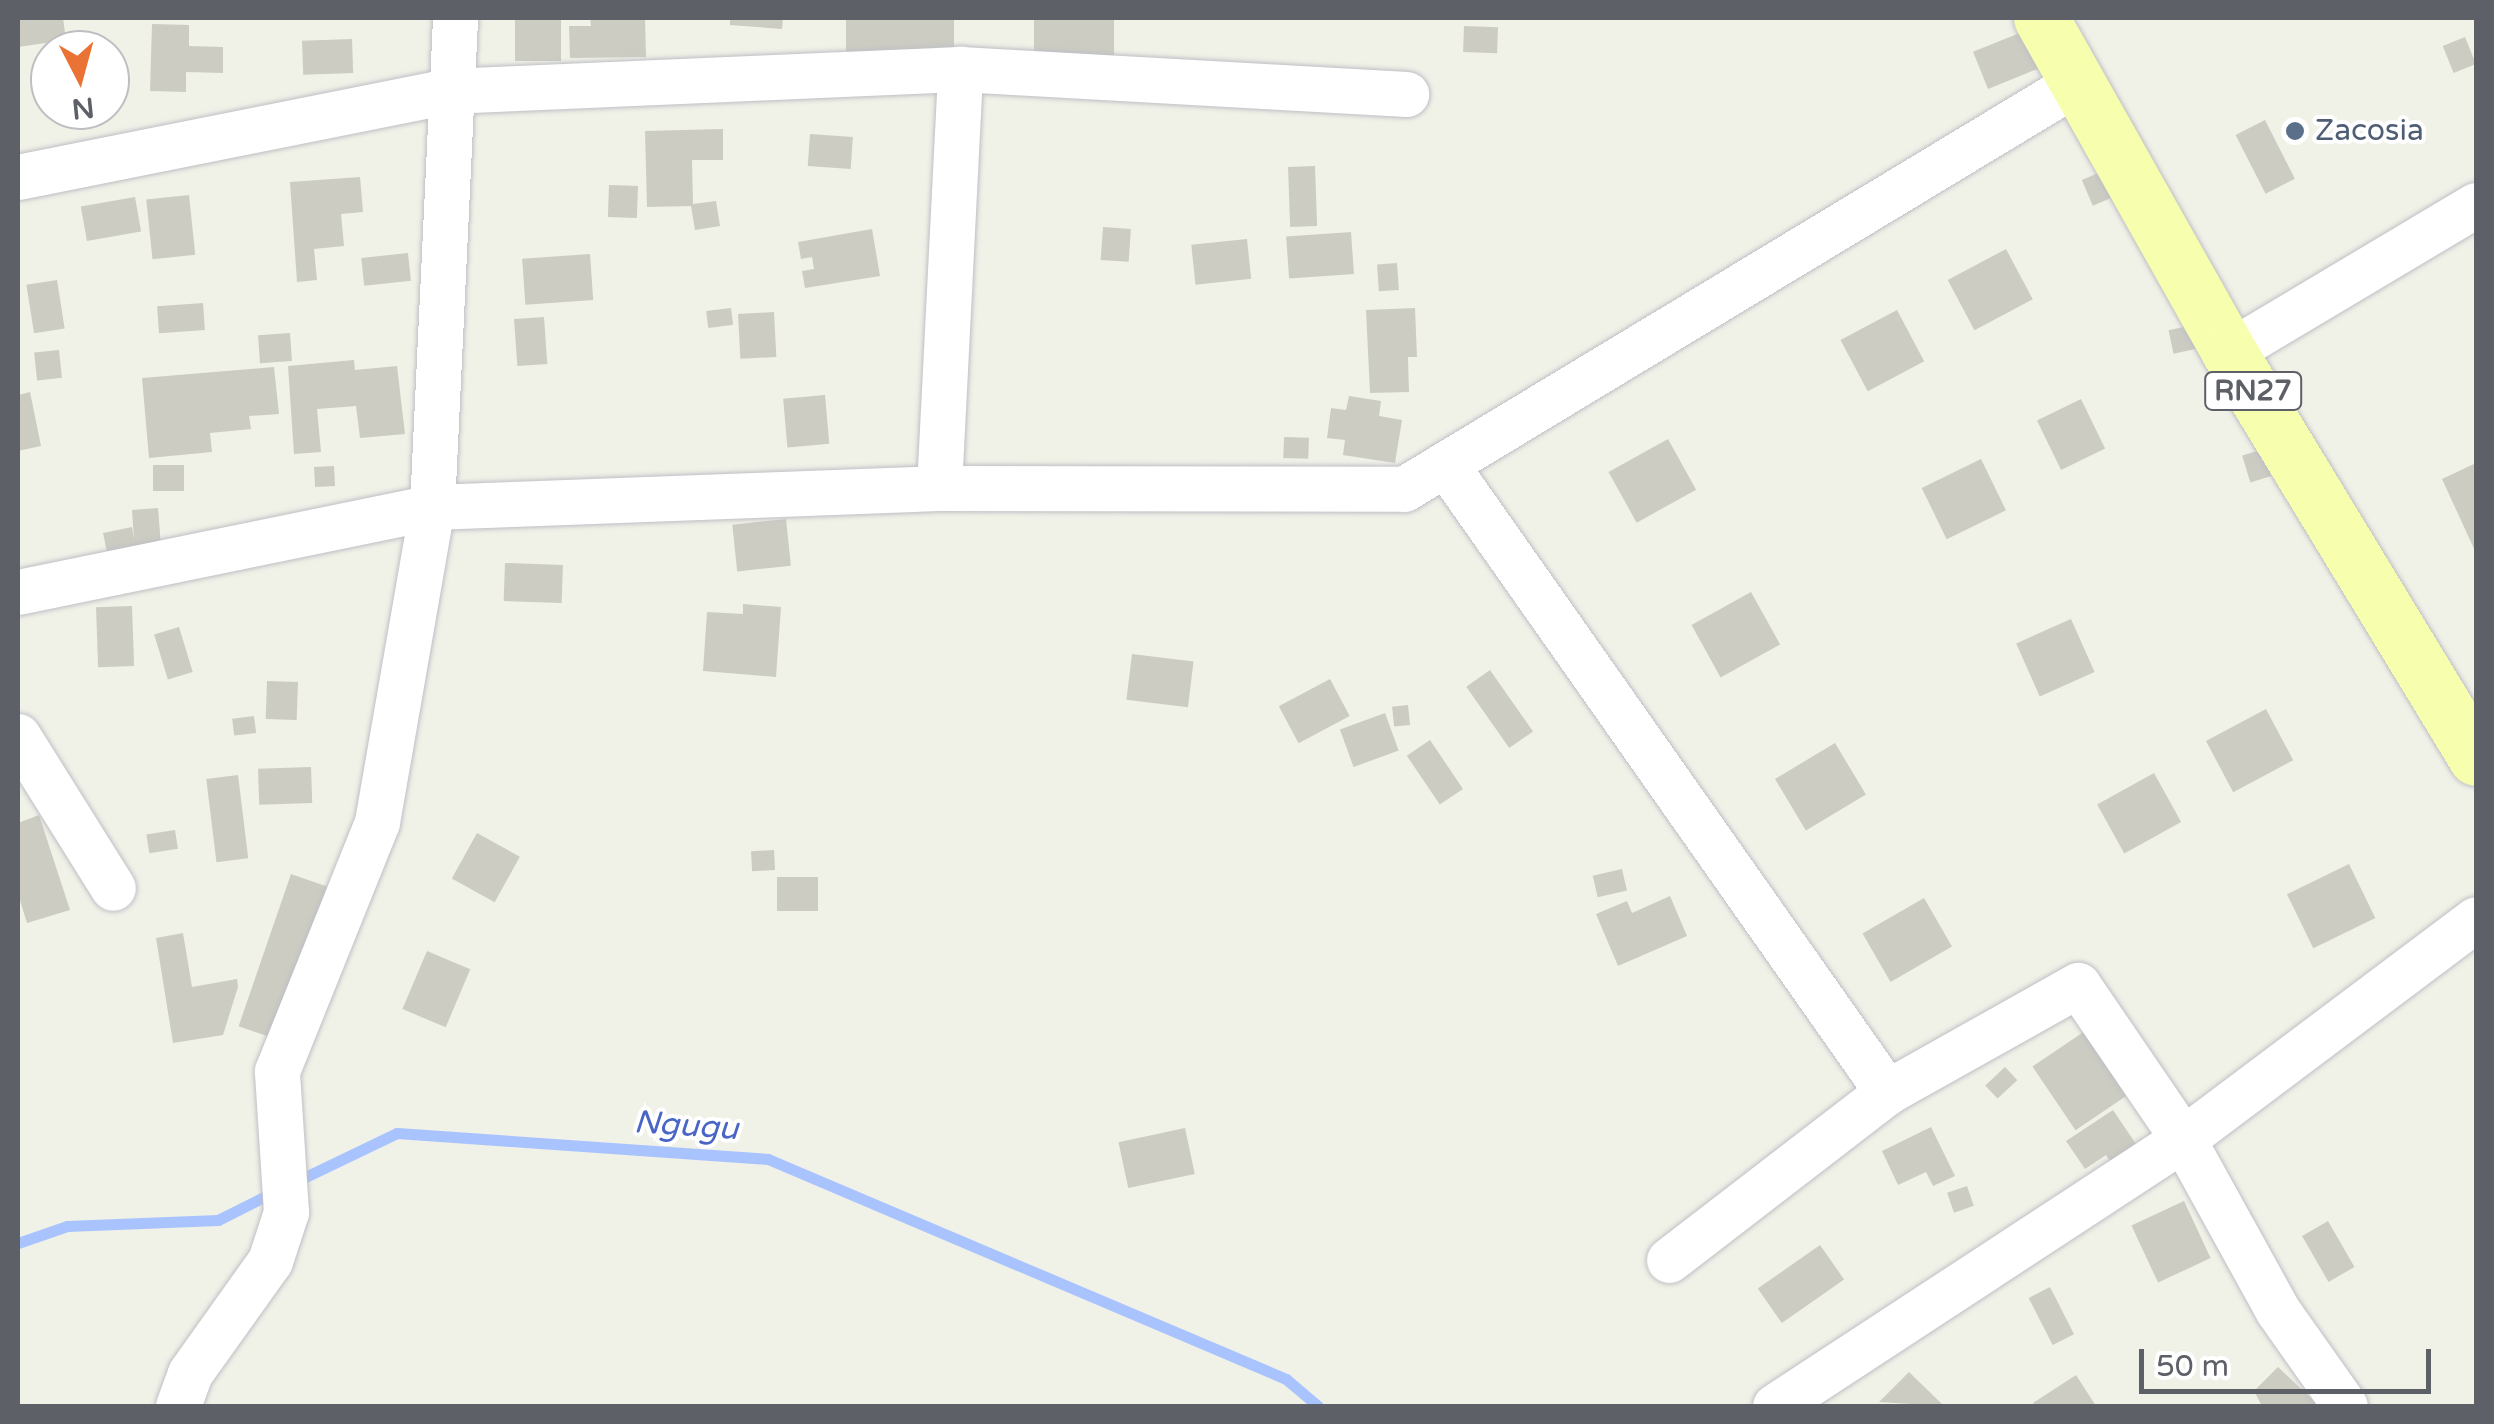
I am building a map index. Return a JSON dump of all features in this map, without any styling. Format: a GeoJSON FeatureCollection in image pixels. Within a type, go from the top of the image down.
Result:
{"type":"FeatureCollection","features":[{"type":"Feature","properties":{"kind":"main road","name":"RN27"},"geometry":{"type":"LineString","coordinates":[[2041,18],[2229,352],[2476,758]]}},
{"type":"Feature","properties":{"kind":"street"},"geometry":{"type":"LineString","coordinates":[[178,1406],[190,1373],[270,1261],[286,1212],[277,1070],[377,822],[432,507],[448,92],[456,18]]}},
{"type":"Feature","properties":{"kind":"street"},"geometry":{"type":"LineString","coordinates":[[940,488],[960,69]]}},
{"type":"Feature","properties":{"kind":"street"},"geometry":{"type":"LineString","coordinates":[[18,178],[448,92],[960,69],[1406,94]]}},
{"type":"Feature","properties":{"kind":"street"},"geometry":{"type":"LineString","coordinates":[[18,592],[432,507],[940,488],[1404,490],[2078,82]]}},
{"type":"Feature","properties":{"kind":"street"},"geometry":{"type":"LineString","coordinates":[[2229,352],[2476,206]]}},
{"type":"Feature","properties":{"kind":"street"},"geometry":{"type":"LineString","coordinates":[[1446,465],[1887,1092]]}},
{"type":"Feature","properties":{"kind":"street"},"geometry":{"type":"LineString","coordinates":[[18,736],[113,888]]}},
{"type":"Feature","properties":{"kind":"street"},"geometry":{"type":"LineString","coordinates":[[1775,1406],[2183,1139],[2476,918]]}},
{"type":"Feature","properties":{"kind":"street"},"geometry":{"type":"LineString","coordinates":[[1669,1260],[1887,1092],[2078,985],[2183,1139],[2278,1310],[2345,1406]]}},
{"type":"Feature","properties":{"kind":"building"},"geometry":{"type":"Polygon","coordinates":[[[18,18],[63,18],[65,30],[30,30],[30,45],[18,47],[18,18]]]}},
{"type":"Feature","properties":{"kind":"building"},"geometry":{"type":"Polygon","coordinates":[[[515,18],[561,18],[561,61],[515,61],[515,18]]]}},
{"type":"Feature","properties":{"kind":"building"},"geometry":{"type":"Polygon","coordinates":[[[590,18],[645,18],[646,57],[570,58],[569,26],[591,26],[590,18]]]}},
{"type":"Feature","properties":{"kind":"building"},"geometry":{"type":"Polygon","coordinates":[[[730,18],[783,18],[782,29],[730,25],[730,18]]]}},
{"type":"Feature","properties":{"kind":"building"},"geometry":{"type":"Polygon","coordinates":[[[846,18],[954,18],[954,61],[846,61],[846,18]]]}},
{"type":"Feature","properties":{"kind":"building"},"geometry":{"type":"Polygon","coordinates":[[[1034,18],[1114,18],[1114,56],[1034,56],[1034,18]]]}},
{"type":"Feature","properties":{"kind":"building"},"geometry":{"type":"Polygon","coordinates":[[[152,24],[189,25],[189,46],[223,47],[223,73],[186,72],[186,92],[150,91],[152,24]]]}},
{"type":"Feature","properties":{"kind":"building"},"geometry":{"type":"Polygon","coordinates":[[[1464,26],[1498,27],[1497,53],[1463,52],[1464,26]]]}},
{"type":"Feature","properties":{"kind":"building"},"geometry":{"type":"Polygon","coordinates":[[[2037,26],[2052,63],[1988,89],[1973,52],[2037,26]]]}},
{"type":"Feature","properties":{"kind":"building"},"geometry":{"type":"Polygon","coordinates":[[[2465,37],[2476,64],[2454,73],[2443,46],[2465,37]]]}},
{"type":"Feature","properties":{"kind":"building"},"geometry":{"type":"Polygon","coordinates":[[[352,39],[353,73],[303,75],[302,41],[352,39]]]}},
{"type":"Feature","properties":{"kind":"building"},"geometry":{"type":"Polygon","coordinates":[[[2265,120],[2295,179],[2266,194],[2236,135],[2265,120]]]}},
{"type":"Feature","properties":{"kind":"building"},"geometry":{"type":"Polygon","coordinates":[[[723,129],[723,160],[692,160],[693,204],[716,201],[720,226],[695,230],[691,206],[647,207],[645,131],[723,129]]]}},
{"type":"Feature","properties":{"kind":"building"},"geometry":{"type":"Polygon","coordinates":[[[810,134],[853,137],[851,169],[808,166],[810,134]]]}},
{"type":"Feature","properties":{"kind":"building"},"geometry":{"type":"Polygon","coordinates":[[[1315,166],[1317,226],[1290,227],[1288,167],[1315,166]]]}},
{"type":"Feature","properties":{"kind":"building"},"geometry":{"type":"Polygon","coordinates":[[[2103,171],[2114,197],[2093,206],[2082,180],[2103,171]]]}},
{"type":"Feature","properties":{"kind":"building"},"geometry":{"type":"Polygon","coordinates":[[[360,177],[363,212],[341,214],[344,246],[314,249],[317,280],[297,282],[290,182],[360,177]]]}},
{"type":"Feature","properties":{"kind":"building"},"geometry":{"type":"Polygon","coordinates":[[[609,185],[638,186],[637,218],[608,217],[609,185]]]}},
{"type":"Feature","properties":{"kind":"building"},"geometry":{"type":"Polygon","coordinates":[[[189,195],[195,255],[153,259],[146,199],[189,195]]]}},
{"type":"Feature","properties":{"kind":"building"},"geometry":{"type":"Polygon","coordinates":[[[135,197],[141,231],[87,241],[81,207],[135,197]]]}},
{"type":"Feature","properties":{"kind":"building"},"geometry":{"type":"Polygon","coordinates":[[[1103,227],[1131,229],[1129,262],[1101,260],[1103,227]]]}},
{"type":"Feature","properties":{"kind":"building"},"geometry":{"type":"Polygon","coordinates":[[[872,229],[880,276],[805,288],[802,271],[814,269],[812,257],[801,259],[798,242],[872,229]]]}},
{"type":"Feature","properties":{"kind":"building"},"geometry":{"type":"Polygon","coordinates":[[[1351,232],[1354,274],[1289,278],[1286,237],[1351,232]]]}},
{"type":"Feature","properties":{"kind":"building"},"geometry":{"type":"Polygon","coordinates":[[[1247,239],[1251,279],[1195,285],[1191,245],[1247,239]]]}},
{"type":"Feature","properties":{"kind":"building"},"geometry":{"type":"Polygon","coordinates":[[[2006,249],[2033,299],[1974,330],[1948,280],[2006,249]]]}},
{"type":"Feature","properties":{"kind":"building"},"geometry":{"type":"Polygon","coordinates":[[[408,253],[411,281],[364,286],[361,258],[408,253]]]}},
{"type":"Feature","properties":{"kind":"building"},"geometry":{"type":"Polygon","coordinates":[[[590,254],[593,300],[525,305],[522,259],[590,254]]]}},
{"type":"Feature","properties":{"kind":"building"},"geometry":{"type":"Polygon","coordinates":[[[1397,263],[1399,290],[1379,291],[1377,264],[1397,263]]]}},
{"type":"Feature","properties":{"kind":"building"},"geometry":{"type":"Polygon","coordinates":[[[57,280],[65,328],[34,333],[26,285],[57,280]]]}},
{"type":"Feature","properties":{"kind":"building"},"geometry":{"type":"Polygon","coordinates":[[[203,303],[205,330],[159,333],[157,306],[203,303]]]}},
{"type":"Feature","properties":{"kind":"building"},"geometry":{"type":"Polygon","coordinates":[[[731,308],[733,325],[708,328],[706,311],[731,308]]]}},
{"type":"Feature","properties":{"kind":"building"},"geometry":{"type":"Polygon","coordinates":[[[1415,308],[1417,357],[1408,357],[1409,392],[1370,393],[1366,310],[1415,308]]]}},
{"type":"Feature","properties":{"kind":"building"},"geometry":{"type":"Polygon","coordinates":[[[1897,310],[1924,361],[1868,391],[1840,340],[1897,310]]]}},
{"type":"Feature","properties":{"kind":"building"},"geometry":{"type":"Polygon","coordinates":[[[774,312],[776,357],[740,359],[738,314],[774,312]]]}},
{"type":"Feature","properties":{"kind":"building"},"geometry":{"type":"Polygon","coordinates":[[[544,317],[547,364],[517,366],[514,319],[544,317]]]}},
{"type":"Feature","properties":{"kind":"building"},"geometry":{"type":"Polygon","coordinates":[[[2193,325],[2198,348],[2174,354],[2169,330],[2193,325]]]}},
{"type":"Feature","properties":{"kind":"building"},"geometry":{"type":"Polygon","coordinates":[[[290,333],[292,361],[260,363],[258,335],[290,333]]]}},
{"type":"Feature","properties":{"kind":"building"},"geometry":{"type":"Polygon","coordinates":[[[59,350],[62,378],[37,380],[34,353],[59,350]]]}},
{"type":"Feature","properties":{"kind":"building"},"geometry":{"type":"Polygon","coordinates":[[[354,360],[355,370],[397,366],[405,434],[360,438],[356,406],[317,409],[321,452],[294,454],[288,366],[354,360]]]}},
{"type":"Feature","properties":{"kind":"building"},"geometry":{"type":"Polygon","coordinates":[[[274,367],[279,414],[249,416],[251,429],[210,433],[212,452],[149,458],[142,378],[274,367]]]}},
{"type":"Feature","properties":{"kind":"building"},"geometry":{"type":"Polygon","coordinates":[[[30,392],[41,446],[18,451],[18,395],[30,392]]]}},
{"type":"Feature","properties":{"kind":"building"},"geometry":{"type":"Polygon","coordinates":[[[825,395],[829,444],[787,447],[783,399],[825,395]]]}},
{"type":"Feature","properties":{"kind":"building"},"geometry":{"type":"Polygon","coordinates":[[[1349,396],[1381,401],[1379,416],[1402,420],[1395,463],[1343,455],[1345,440],[1327,438],[1331,408],[1346,410],[1349,396]]]}},
{"type":"Feature","properties":{"kind":"building"},"geometry":{"type":"Polygon","coordinates":[[[2081,399],[2105,448],[2061,470],[2037,420],[2081,399]]]}},
{"type":"Feature","properties":{"kind":"building"},"geometry":{"type":"Polygon","coordinates":[[[1284,437],[1309,438],[1308,459],[1283,458],[1284,437]]]}},
{"type":"Feature","properties":{"kind":"building"},"geometry":{"type":"Polygon","coordinates":[[[1668,439],[1696,490],[1637,523],[1609,472],[1668,439]]]}},
{"type":"Feature","properties":{"kind":"building"},"geometry":{"type":"Polygon","coordinates":[[[2267,448],[2275,475],[2250,482],[2242,456],[2267,448]]]}},
{"type":"Feature","properties":{"kind":"building"},"geometry":{"type":"Polygon","coordinates":[[[1981,459],[2006,510],[1947,539],[1922,488],[1981,459]]]}},
{"type":"Feature","properties":{"kind":"building"},"geometry":{"type":"Polygon","coordinates":[[[2476,463],[2476,553],[2442,479],[2476,463]]]}},
{"type":"Feature","properties":{"kind":"building"},"geometry":{"type":"Polygon","coordinates":[[[153,465],[184,465],[184,491],[153,491],[153,465]]]}},
{"type":"Feature","properties":{"kind":"building"},"geometry":{"type":"Polygon","coordinates":[[[334,466],[335,486],[315,487],[314,467],[334,466]]]}},
{"type":"Feature","properties":{"kind":"building"},"geometry":{"type":"Polygon","coordinates":[[[158,508],[161,546],[108,557],[103,533],[132,527],[134,539],[132,510],[158,508]]]}},
{"type":"Feature","properties":{"kind":"building"},"geometry":{"type":"Polygon","coordinates":[[[786,519],[791,566],[737,571],[732,525],[786,519]]]}},
{"type":"Feature","properties":{"kind":"building"},"geometry":{"type":"Polygon","coordinates":[[[505,563],[563,565],[562,603],[504,601],[505,563]]]}},
{"type":"Feature","properties":{"kind":"building"},"geometry":{"type":"Polygon","coordinates":[[[1751,592],[1780,644],[1721,677],[1692,625],[1751,592]]]}},
{"type":"Feature","properties":{"kind":"building"},"geometry":{"type":"Polygon","coordinates":[[[743,604],[781,607],[776,677],[703,671],[707,612],[743,614],[743,604]]]}},
{"type":"Feature","properties":{"kind":"building"},"geometry":{"type":"Polygon","coordinates":[[[132,606],[134,666],[98,667],[96,607],[132,606]]]}},
{"type":"Feature","properties":{"kind":"building"},"geometry":{"type":"Polygon","coordinates":[[[2071,619],[2095,672],[2040,696],[2016,643],[2071,619]]]}},
{"type":"Feature","properties":{"kind":"building"},"geometry":{"type":"Polygon","coordinates":[[[179,627],[193,672],[168,680],[154,635],[179,627]]]}},
{"type":"Feature","properties":{"kind":"building"},"geometry":{"type":"Polygon","coordinates":[[[1132,654],[1194,662],[1188,707],[1126,700],[1132,654]]]}},
{"type":"Feature","properties":{"kind":"building"},"geometry":{"type":"Polygon","coordinates":[[[1490,670],[1533,731],[1509,748],[1466,687],[1490,670]]]}},
{"type":"Feature","properties":{"kind":"building"},"geometry":{"type":"Polygon","coordinates":[[[1330,679],[1350,716],[1299,743],[1279,706],[1330,679]]]}},
{"type":"Feature","properties":{"kind":"building"},"geometry":{"type":"Polygon","coordinates":[[[267,681],[298,682],[297,720],[266,719],[267,681]]]}},
{"type":"Feature","properties":{"kind":"building"},"geometry":{"type":"Polygon","coordinates":[[[1408,705],[1410,725],[1394,727],[1392,707],[1408,705]]]}},
{"type":"Feature","properties":{"kind":"building"},"geometry":{"type":"Polygon","coordinates":[[[2266,709],[2293,760],[2233,792],[2206,741],[2266,709]]]}},
{"type":"Feature","properties":{"kind":"building"},"geometry":{"type":"Polygon","coordinates":[[[1385,713],[1399,751],[1354,767],[1340,729],[1385,713]]]}},
{"type":"Feature","properties":{"kind":"building"},"geometry":{"type":"Polygon","coordinates":[[[254,716],[256,733],[234,736],[232,719],[254,716]]]}},
{"type":"Feature","properties":{"kind":"building"},"geometry":{"type":"Polygon","coordinates":[[[1430,740],[1463,789],[1440,805],[1407,756],[1430,740]]]}},
{"type":"Feature","properties":{"kind":"building"},"geometry":{"type":"Polygon","coordinates":[[[1835,743],[1866,794],[1806,830],[1775,779],[1835,743]]]}},
{"type":"Feature","properties":{"kind":"building"},"geometry":{"type":"Polygon","coordinates":[[[311,767],[312,803],[259,805],[258,769],[311,767]]]}},
{"type":"Feature","properties":{"kind":"building"},"geometry":{"type":"Polygon","coordinates":[[[2154,773],[2181,822],[2124,853],[2097,805],[2154,773]]]}},
{"type":"Feature","properties":{"kind":"building"},"geometry":{"type":"Polygon","coordinates":[[[238,775],[248,858],[216,862],[206,779],[238,775]]]}},
{"type":"Feature","properties":{"kind":"building"},"geometry":{"type":"Polygon","coordinates":[[[39,815],[70,910],[27,923],[18,894],[18,823],[39,815]]]}},
{"type":"Feature","properties":{"kind":"building"},"geometry":{"type":"Polygon","coordinates":[[[175,830],[178,849],[149,853],[146,835],[175,830]]]}},
{"type":"Feature","properties":{"kind":"building"},"geometry":{"type":"Polygon","coordinates":[[[477,833],[520,857],[495,902],[452,878],[477,833]]]}},
{"type":"Feature","properties":{"kind":"building"},"geometry":{"type":"Polygon","coordinates":[[[774,850],[775,870],[752,871],[751,851],[774,850]]]}},
{"type":"Feature","properties":{"kind":"building"},"geometry":{"type":"Polygon","coordinates":[[[2349,864],[2375,918],[2313,948],[2287,894],[2349,864]]]}},
{"type":"Feature","properties":{"kind":"building"},"geometry":{"type":"Polygon","coordinates":[[[1622,869],[1627,890],[1598,897],[1593,876],[1622,869]]]}},
{"type":"Feature","properties":{"kind":"building"},"geometry":{"type":"Polygon","coordinates":[[[291,874],[331,888],[278,1040],[239,1026],[291,874]]]}},
{"type":"Feature","properties":{"kind":"building"},"geometry":{"type":"Polygon","coordinates":[[[777,877],[818,877],[818,911],[777,911],[777,877]]]}},
{"type":"Feature","properties":{"kind":"building"},"geometry":{"type":"Polygon","coordinates":[[[1670,896],[1687,936],[1618,966],[1596,914],[1627,901],[1632,913],[1670,896]]]}},
{"type":"Feature","properties":{"kind":"building"},"geometry":{"type":"Polygon","coordinates":[[[1924,898],[1952,946],[1891,982],[1863,934],[1924,898]]]}},
{"type":"Feature","properties":{"kind":"building"},"geometry":{"type":"Polygon","coordinates":[[[183,933],[192,987],[237,979],[238,987],[223,1035],[173,1043],[156,938],[183,933]]]}},
{"type":"Feature","properties":{"kind":"building"},"geometry":{"type":"Polygon","coordinates":[[[427,951],[470,969],[446,1027],[402,1009],[427,951]]]}},
{"type":"Feature","properties":{"kind":"building"},"geometry":{"type":"Polygon","coordinates":[[[2088,1029],[2131,1093],[2076,1130],[2032,1066],[2088,1029]]]}},
{"type":"Feature","properties":{"kind":"building"},"geometry":{"type":"Polygon","coordinates":[[[2005,1067],[2017,1080],[1998,1099],[1985,1085],[2005,1067]]]}},
{"type":"Feature","properties":{"kind":"building"},"geometry":{"type":"Polygon","coordinates":[[[2113,1110],[2138,1147],[2112,1164],[2106,1155],[2085,1169],[2066,1141],[2113,1110]]]}},
{"type":"Feature","properties":{"kind":"building"},"geometry":{"type":"Polygon","coordinates":[[[1931,1127],[1955,1176],[1933,1186],[1926,1172],[1898,1185],[1882,1151],[1931,1127]]]}},
{"type":"Feature","properties":{"kind":"building"},"geometry":{"type":"Polygon","coordinates":[[[1185,1128],[1195,1174],[1128,1188],[1118,1142],[1185,1128]]]}},
{"type":"Feature","properties":{"kind":"building"},"geometry":{"type":"Polygon","coordinates":[[[1967,1186],[1974,1206],[1954,1213],[1947,1193],[1967,1186]]]}},
{"type":"Feature","properties":{"kind":"building"},"geometry":{"type":"Polygon","coordinates":[[[2184,1201],[2211,1258],[2158,1283],[2131,1226],[2184,1201]]]}},
{"type":"Feature","properties":{"kind":"building"},"geometry":{"type":"Polygon","coordinates":[[[2328,1221],[2354,1267],[2329,1282],[2302,1236],[2328,1221]]]}},
{"type":"Feature","properties":{"kind":"building"},"geometry":{"type":"Polygon","coordinates":[[[1820,1245],[1844,1279],[1782,1323],[1758,1289],[1820,1245]]]}},
{"type":"Feature","properties":{"kind":"building"},"geometry":{"type":"Polygon","coordinates":[[[2050,1287],[2074,1334],[2053,1345],[2029,1298],[2050,1287]]]}},
{"type":"Feature","properties":{"kind":"building"},"geometry":{"type":"Polygon","coordinates":[[[2278,1367],[2319,1406],[2262,1406],[2254,1391],[2278,1367]]]}},
{"type":"Feature","properties":{"kind":"building"},"geometry":{"type":"Polygon","coordinates":[[[1909,1372],[1944,1406],[1879,1402],[1909,1372]]]}},
{"type":"Feature","properties":{"kind":"building"},"geometry":{"type":"Polygon","coordinates":[[[2076,1375],[2096,1406],[2035,1406],[2033,1403],[2076,1375]]]}},
{"type":"Feature","properties":{"kind":"waterway","name":"Ngugu"},"geometry":{"type":"LineString","coordinates":[[295,1182],[397,1133],[768,1159],[1286,1379],[1318,1406]]}},
{"type":"Feature","properties":{"kind":"waterway","name":"Ngugu"},"geometry":{"type":"LineString","coordinates":[[18,1243],[67,1226],[218,1220],[274,1192]]}},
{"type":"Feature","properties":{"kind":"place","name":"Zacosia"},"geometry":{"type":"Point","coordinates":[2295,131]}}]}
